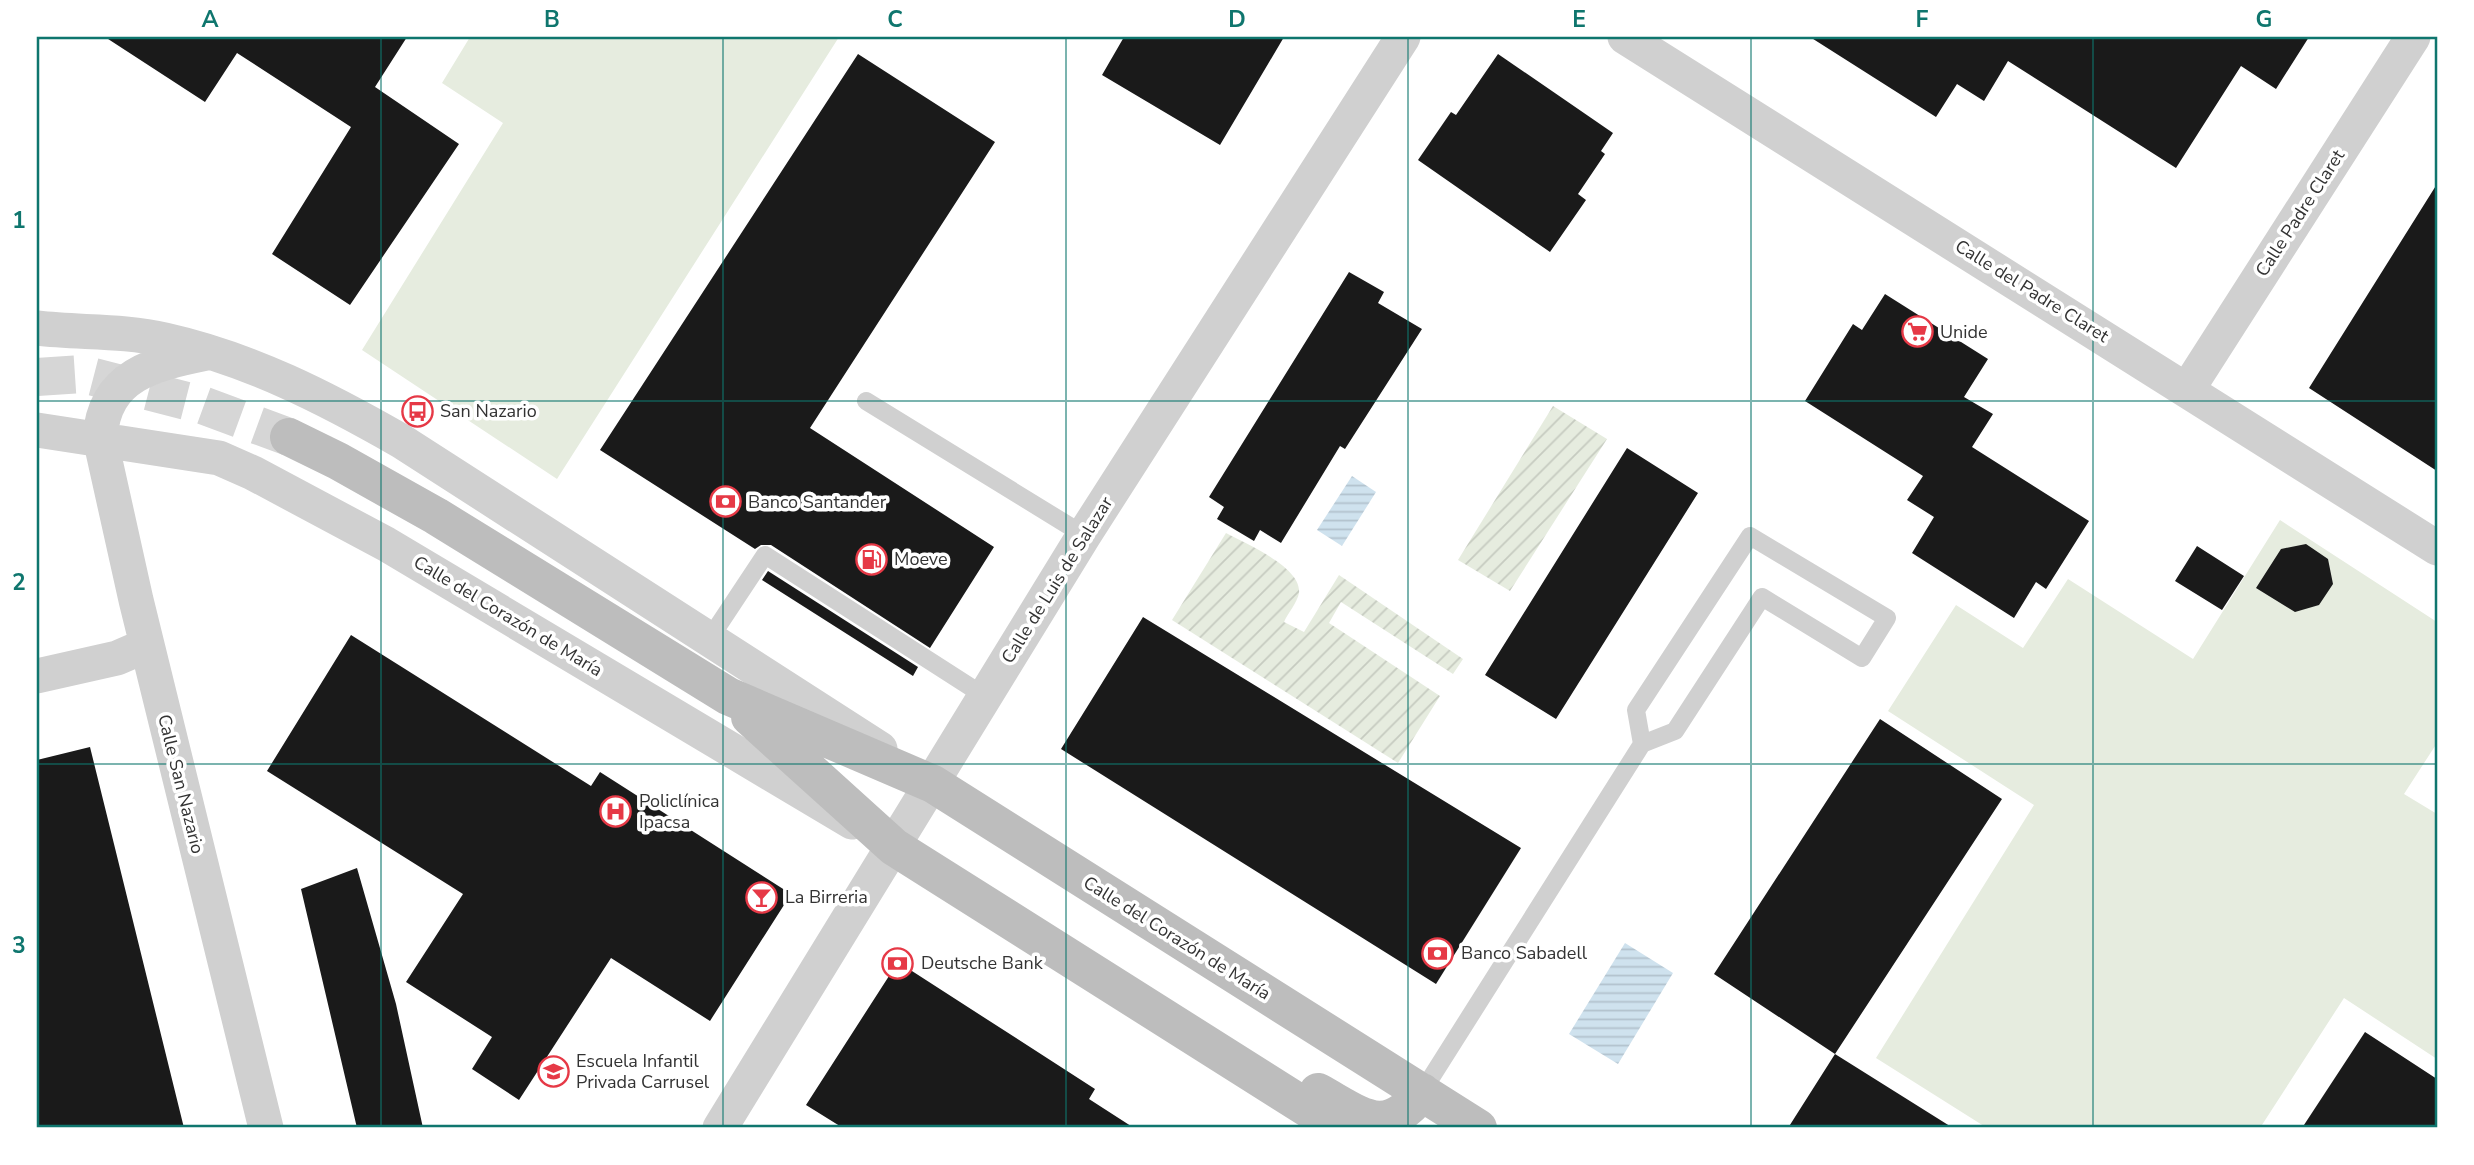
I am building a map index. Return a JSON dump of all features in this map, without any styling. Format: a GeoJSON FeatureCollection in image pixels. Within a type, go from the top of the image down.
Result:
{"type":"FeatureCollection","features":[{"type":"Feature","properties":{"kind":"street","name":"Calle de Luis de Salazar"},"geometry":{"type":"LineString","coordinates":[[720,1128],[1084,535],[1404,37]]}},
{"type":"Feature","properties":{"kind":"street","name":"Calle del Padre Claret"},"geometry":{"type":"LineString","coordinates":[[1625,37],[2437,548]]}},
{"type":"Feature","properties":{"kind":"street","name":"Calle Padre Claret"},"geometry":{"type":"LineString","coordinates":[[2187,390],[2413,37]]}},
{"type":"Feature","properties":{"kind":"street","name":"Calle del Corazón de María"},"geometry":{"type":"LineString","coordinates":[[39,321],[138,335],[210,352],[255,366],[360,418],[1478,1128]]}},
{"type":"Feature","properties":{"kind":"street"},"geometry":{"type":"LineString","coordinates":[[100,438],[104,412],[114,393],[129,379],[167,362],[210,352]]}},
{"type":"Feature","properties":{"kind":"street","name":"Calle del Corazón de María"},"geometry":{"type":"LineString","coordinates":[[37,430],[219,458],[253,473],[386,544],[894,847],[1339,1128]]}},
{"type":"Feature","properties":{"kind":"street","name":"Calle del Corazón de María"},"geometry":{"type":"LineString","coordinates":[[289,437],[436,516],[728,696],[933,784]]}},
{"type":"Feature","properties":{"kind":"street","name":"Calle San Nazario"},"geometry":{"type":"LineString","coordinates":[[100,438],[147,645],[267,1128]]}},
{"type":"Feature","properties":{"kind":"street"},"geometry":{"type":"LineString","coordinates":[[37,676],[117,658],[147,645]]}},
{"type":"Feature","properties":{"kind":"street","name":"Calle del Corazón de María"},"geometry":{"type":"LineString","coordinates":[[728,696],[894,847]]}},
{"type":"Feature","properties":{"kind":"street"},"geometry":{"type":"LineString","coordinates":[[1201,1042],[1238,1051],[1373,1121],[1392,1120],[1408,1110],[1422,1092]]}},
{"type":"Feature","properties":{"kind":"lane"},"geometry":{"type":"LineString","coordinates":[[866,401],[1084,535]]}},
{"type":"Feature","properties":{"kind":"lane"},"geometry":{"type":"LineString","coordinates":[[1422,1092],[1642,744],[1675,732],[1762,597],[1862,658],[1887,618],[1750,537],[1636,710],[1642,744]]}},
{"type":"Feature","properties":{"kind":"lane"},"geometry":{"type":"LineString","coordinates":[[709,638],[765,555],[986,697]]}},
{"type":"Feature","properties":{"kind":"shaded area"},"geometry":{"type":"Polygon","coordinates":[[[470,37],[839,37],[557,479],[362,350],[503,123],[442,83],[470,37]]]}},
{"type":"Feature","properties":{"kind":"shaded area"},"geometry":{"type":"Polygon","coordinates":[[[1553,406],[1607,439],[1510,591],[1458,560],[1553,406]]]}},
{"type":"Feature","properties":{"kind":"shaded area"},"geometry":{"type":"Polygon","coordinates":[[[2280,520],[2437,622],[2437,743],[2404,794],[2437,814],[2437,1059],[2344,998],[2260,1128],[1987,1128],[1876,1058],[2034,805],[1888,711],[1956,605],[2023,648],[2068,579],[2193,659],[2280,520]]]}},
{"type":"Feature","properties":{"kind":"shaded area"},"geometry":{"type":"Polygon","coordinates":[[[1226,533],[1271,557],[1292,574],[1298,583],[1299,593],[1284,622],[1304,632],[1339,575],[1463,659],[1453,674],[1341,602],[1329,623],[1440,696],[1398,763],[1172,620],[1226,533]]]}},
{"type":"Feature","properties":{"kind":"water"},"geometry":{"type":"Polygon","coordinates":[[[1352,476],[1376,492],[1342,546],[1317,530],[1352,476]]]}},
{"type":"Feature","properties":{"kind":"water"},"geometry":{"type":"Polygon","coordinates":[[[1625,943],[1673,973],[1618,1064],[1569,1034],[1625,943]]]}},
{"type":"Feature","properties":{"kind":"building"},"geometry":{"type":"Polygon","coordinates":[[[105,37],[407,37],[375,87],[459,144],[350,305],[272,254],[351,127],[237,53],[205,102],[105,37]]]}},
{"type":"Feature","properties":{"kind":"building"},"geometry":{"type":"Polygon","coordinates":[[[1124,37],[1284,37],[1220,145],[1102,75],[1124,37]]]}},
{"type":"Feature","properties":{"kind":"building"},"geometry":{"type":"Polygon","coordinates":[[[1810,37],[2309,37],[2276,89],[2241,66],[2176,168],[2008,61],[1984,101],[1957,84],[1936,117],[1810,37]]]}},
{"type":"Feature","properties":{"kind":"building"},"geometry":{"type":"Polygon","coordinates":[[[858,54],[995,142],[810,428],[994,547],[930,648],[771,545],[761,545],[755,549],[600,450],[858,54]]]}},
{"type":"Feature","properties":{"kind":"building"},"geometry":{"type":"Polygon","coordinates":[[[1498,54],[1613,133],[1601,151],[1605,154],[1578,194],[1586,200],[1550,252],[1418,160],[1451,112],[1456,115],[1498,54]]]}},
{"type":"Feature","properties":{"kind":"building"},"geometry":{"type":"Polygon","coordinates":[[[2437,184],[2437,471],[2309,388],[2437,184]]]}},
{"type":"Feature","properties":{"kind":"building"},"geometry":{"type":"Polygon","coordinates":[[[1349,272],[1384,292],[1378,303],[1422,329],[1345,449],[1340,446],[1281,543],[1260,530],[1254,541],[1217,519],[1224,507],[1209,497],[1349,272]]]}},
{"type":"Feature","properties":{"kind":"building"},"geometry":{"type":"Polygon","coordinates":[[[1885,294],[1988,359],[1964,397],[1993,414],[1972,447],[2089,521],[2046,589],[2036,582],[2014,618],[1912,553],[1934,517],[1907,500],[1923,476],[1805,401],[1853,324],[1862,330],[1885,294]]]}},
{"type":"Feature","properties":{"kind":"building"},"geometry":{"type":"Polygon","coordinates":[[[1627,448],[1698,493],[1556,719],[1485,675],[1627,448]]]}},
{"type":"Feature","properties":{"kind":"building"},"geometry":{"type":"Polygon","coordinates":[[[2306,544],[2328,559],[2333,584],[2319,605],[2295,612],[2256,588],[2281,549],[2306,544]]]}},
{"type":"Feature","properties":{"kind":"building"},"geometry":{"type":"Polygon","coordinates":[[[2197,546],[2244,576],[2222,610],[2175,581],[2197,546]]]}},
{"type":"Feature","properties":{"kind":"building"},"geometry":{"type":"Polygon","coordinates":[[[768,571],[918,667],[913,676],[762,580],[768,571]]]}},
{"type":"Feature","properties":{"kind":"building"},"geometry":{"type":"Polygon","coordinates":[[[1143,617],[1521,848],[1436,984],[1061,749],[1143,617]]]}},
{"type":"Feature","properties":{"kind":"building"},"geometry":{"type":"Polygon","coordinates":[[[351,635],[591,786],[600,772],[791,894],[710,1021],[611,958],[519,1100],[472,1069],[492,1037],[406,982],[463,894],[267,771],[351,635]]]}},
{"type":"Feature","properties":{"kind":"building"},"geometry":{"type":"Polygon","coordinates":[[[1880,719],[2002,799],[1835,1054],[1714,974],[1880,719]]]}},
{"type":"Feature","properties":{"kind":"building"},"geometry":{"type":"Polygon","coordinates":[[[90,747],[184,1128],[37,1128],[37,760],[90,747]]]}},
{"type":"Feature","properties":{"kind":"building"},"geometry":{"type":"Polygon","coordinates":[[[357,868],[396,1004],[423,1128],[357,1128],[301,889],[357,868]]]}},
{"type":"Feature","properties":{"kind":"building"},"geometry":{"type":"Polygon","coordinates":[[[898,962],[1095,1089],[1089,1099],[1134,1128],[843,1128],[806,1105],[898,962]]]}},
{"type":"Feature","properties":{"kind":"building"},"geometry":{"type":"Polygon","coordinates":[[[2365,1032],[2437,1079],[2437,1128],[2302,1128],[2365,1032]]]}},
{"type":"Feature","properties":{"kind":"building"},"geometry":{"type":"Polygon","coordinates":[[[1835,1054],[1953,1128],[1788,1128],[1835,1054]]]}},
{"type":"Feature","properties":{"kind":"tunnel"},"geometry":{"type":"LineString","coordinates":[[37,377],[82,374],[202,405],[289,437]]}},
{"type":"Feature","properties":{"kind":"place","name":"Unide"},"geometry":{"type":"Point","coordinates":[1917,332]}},
{"type":"Feature","properties":{"kind":"place","name":"San Nazario"},"geometry":{"type":"Point","coordinates":[417,411]}},
{"type":"Feature","properties":{"kind":"place","name":"Banco Santander"},"geometry":{"type":"Point","coordinates":[725,502]}},
{"type":"Feature","properties":{"kind":"place","name":"Moeve"},"geometry":{"type":"Point","coordinates":[871,559]}},
{"type":"Feature","properties":{"kind":"place","name":"Policlínica Ipacsa"},"geometry":{"type":"Point","coordinates":[616,811]}},
{"type":"Feature","properties":{"kind":"place","name":"La Birreria"},"geometry":{"type":"Point","coordinates":[762,897]}},
{"type":"Feature","properties":{"kind":"place","name":"Banco Sabadell"},"geometry":{"type":"Point","coordinates":[1438,953]}},
{"type":"Feature","properties":{"kind":"place","name":"Deutsche Bank"},"geometry":{"type":"Point","coordinates":[898,963]}},
{"type":"Feature","properties":{"kind":"place","name":"Escuela Infantil Privada Carrusel"},"geometry":{"type":"Point","coordinates":[553,1071]}}]}
